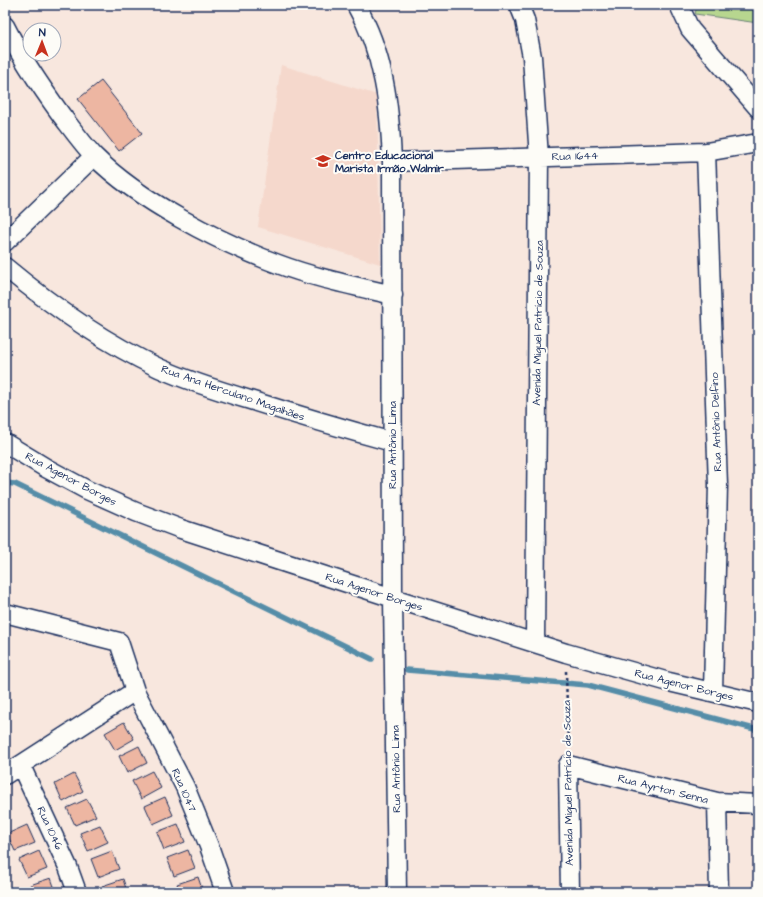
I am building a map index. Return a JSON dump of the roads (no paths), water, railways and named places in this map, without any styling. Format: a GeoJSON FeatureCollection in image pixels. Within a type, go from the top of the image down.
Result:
{"type":"FeatureCollection","features":[{"type":"Feature","properties":{"kind":"street","name":"Rua Antônio Lima"},"geometry":{"type":"LineString","coordinates":[[356,5],[364,19],[378,53],[390,116],[392,162],[393,295],[393,598],[398,892]]}},
{"type":"Feature","properties":{"kind":"street","name":"Avenida Miguel Patrício de Souza"},"geometry":{"type":"LineString","coordinates":[[520,5],[525,20],[532,57],[539,158],[534,643]]}},
{"type":"Feature","properties":{"kind":"street"},"geometry":{"type":"LineString","coordinates":[[679,5],[690,29],[758,108]]}},
{"type":"Feature","properties":{"kind":"street"},"geometry":{"type":"LineString","coordinates":[[5,26],[31,72],[73,131],[94,156],[138,191],[171,213],[211,234],[279,265],[393,295]]}},
{"type":"Feature","properties":{"kind":"street","name":"Rua 1644"},"geometry":{"type":"LineString","coordinates":[[392,162],[706,152],[758,143]]}},
{"type":"Feature","properties":{"kind":"street","name":"Rua Antônio Delfino"},"geometry":{"type":"LineString","coordinates":[[706,152],[718,485],[713,692]]}},
{"type":"Feature","properties":{"kind":"street"},"geometry":{"type":"LineString","coordinates":[[5,242],[94,156]]}},
{"type":"Feature","properties":{"kind":"street","name":"Rua Ana Herculano Magalhães"},"geometry":{"type":"LineString","coordinates":[[5,267],[85,327],[126,351],[160,368],[241,397],[392,442]]}},
{"type":"Feature","properties":{"kind":"street","name":"Rua Agenor Borges"},"geometry":{"type":"LineString","coordinates":[[5,442],[46,468],[87,490],[136,512],[180,529],[610,666],[758,703]]}},
{"type":"Feature","properties":{"kind":"street","name":"Rua 1047"},"geometry":{"type":"LineString","coordinates":[[5,613],[119,642],[135,691],[185,787],[209,846],[225,892]]}},
{"type":"Feature","properties":{"kind":"street"},"geometry":{"type":"LineString","coordinates":[[5,775],[135,691]]}},
{"type":"Feature","properties":{"kind":"street","name":"Avenida Miguel Patrício de Souza"},"geometry":{"type":"LineString","coordinates":[[568,765],[570,892]]}},
{"type":"Feature","properties":{"kind":"street","name":"Rua Ayrton Senna"},"geometry":{"type":"LineString","coordinates":[[568,765],[718,802],[758,804]]}},
{"type":"Feature","properties":{"kind":"street","name":"Rua 1046"},"geometry":{"type":"LineString","coordinates":[[21,766],[68,867],[77,892]]}},
{"type":"Feature","properties":{"kind":"street"},"geometry":{"type":"LineString","coordinates":[[718,802],[719,892]]}},
{"type":"Feature","properties":{"kind":"waterway"},"geometry":{"type":"LineString","coordinates":[[5,483],[15,484],[372,659]]}},
{"type":"Feature","properties":{"kind":"waterway"},"geometry":{"type":"LineString","coordinates":[[407,670],[588,685],[758,730]]}},
{"type":"Feature","properties":{"kind":"place","name":"Centro Educacional Marista Irmão Walmir"},"geometry":{"type":"Point","coordinates":[323,161]}}]}
